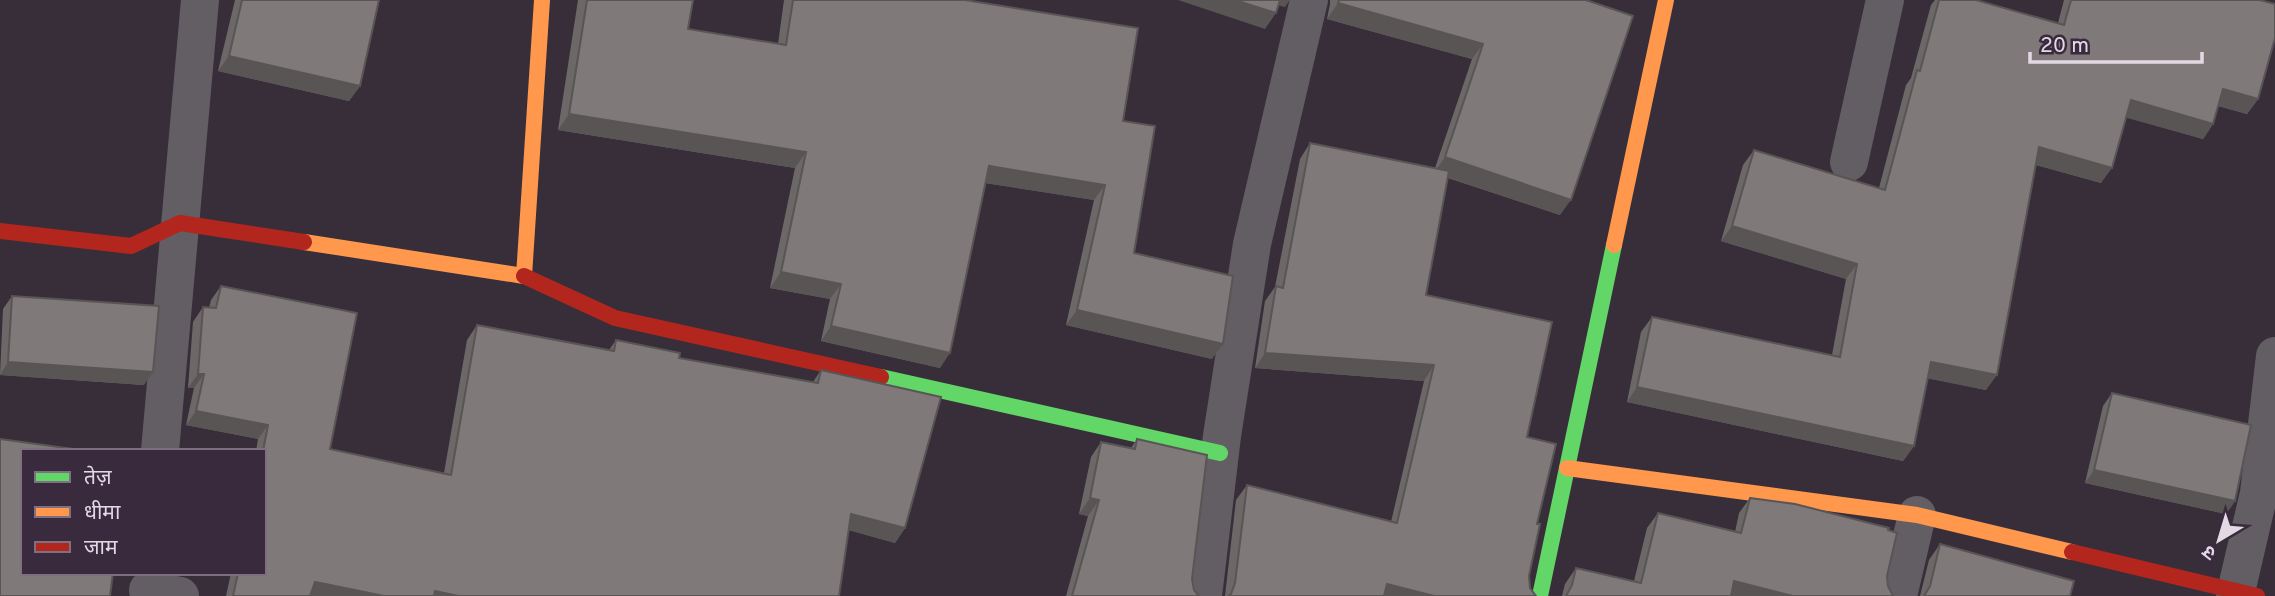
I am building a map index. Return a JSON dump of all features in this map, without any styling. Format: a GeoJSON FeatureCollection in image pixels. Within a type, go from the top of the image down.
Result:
{"type":"FeatureCollection","features":[{"type":"Feature","properties":{"kind":"street"},"geometry":{"type":"LineString","coordinates":[[160,449],[200,0]]}},
{"type":"Feature","properties":{"kind":"street"},"geometry":{"type":"LineString","coordinates":[[524,276],[542,0]]}},
{"type":"Feature","properties":{"kind":"street"},"geometry":{"type":"LineString","coordinates":[[1203,596],[1220,453],[1252,244],[1309,0]]}},
{"type":"Feature","properties":{"kind":"street"},"geometry":{"type":"LineString","coordinates":[[1540,596],[1666,0]]}},
{"type":"Feature","properties":{"kind":"street"},"geometry":{"type":"LineString","coordinates":[[1849,162],[1885,0]]}},
{"type":"Feature","properties":{"kind":"street"},"geometry":{"type":"LineString","coordinates":[[0,230],[131,246],[180,223],[524,276],[615,318],[1220,453]]}},
{"type":"Feature","properties":{"kind":"street"},"geometry":{"type":"LineString","coordinates":[[1567,468],[1917,515],[2243,595],[2259,493],[2275,356]]}},
{"type":"Feature","properties":{"kind":"street"},"geometry":{"type":"LineString","coordinates":[[1898,596],[1917,515]]}},
{"type":"Feature","properties":{"kind":"building"},"geometry":{"type":"Polygon","coordinates":[[[242,0],[379,0],[360,86],[229,56],[242,0]]]}},
{"type":"Feature","properties":{"kind":"building"},"geometry":{"type":"Polygon","coordinates":[[[587,0],[693,0],[688,29],[786,45],[793,0],[965,0],[1138,28],[1123,121],[1155,126],[1134,253],[1233,276],[1223,344],[1077,310],[1105,185],[989,166],[950,353],[831,326],[841,284],[781,272],[806,152],[569,114],[587,0]]]}},
{"type":"Feature","properties":{"kind":"building"},"geometry":{"type":"Polygon","coordinates":[[[1235,0],[1280,0],[1276,13],[1235,0]]]}},
{"type":"Feature","properties":{"kind":"building"},"geometry":{"type":"Polygon","coordinates":[[[1339,0],[1586,0],[1633,16],[1571,200],[1445,157],[1483,44],[1338,3],[1339,0]]]}},
{"type":"Feature","properties":{"kind":"building"},"geometry":{"type":"Polygon","coordinates":[[[1939,0],[1976,0],[2064,25],[2071,0],[2260,0],[2275,4],[2275,38],[2258,99],[2223,89],[2213,124],[2131,100],[2112,168],[2039,147],[1997,375],[1931,362],[1914,446],[1637,387],[1652,317],[1840,357],[1857,264],[1732,226],[1754,150],[1885,190],[1939,0]]]}},
{"type":"Feature","properties":{"kind":"building"},"geometry":{"type":"Polygon","coordinates":[[[1310,143],[1449,171],[1426,295],[1552,322],[1527,437],[1556,444],[1537,524],[1540,524],[1529,576],[1530,588],[1536,596],[1434,596],[1387,584],[1384,596],[1228,596],[1235,583],[1247,485],[1397,523],[1434,365],[1265,353],[1276,286],[1283,288],[1310,143]]]}},
{"type":"Feature","properties":{"kind":"building"},"geometry":{"type":"Polygon","coordinates":[[[221,286],[357,313],[330,449],[451,475],[477,325],[614,351],[616,340],[680,353],[679,358],[818,383],[821,370],[941,397],[905,528],[851,514],[839,596],[458,596],[435,591],[434,596],[384,596],[315,582],[310,596],[233,596],[238,575],[266,575],[266,449],[263,449],[268,425],[196,411],[204,374],[198,374],[203,307],[216,308],[221,286]]]}},
{"type":"Feature","properties":{"kind":"building"},"geometry":{"type":"Polygon","coordinates":[[[12,296],[159,306],[153,372],[8,362],[12,296]]]}},
{"type":"Feature","properties":{"kind":"building"},"geometry":{"type":"Polygon","coordinates":[[[2112,393],[2251,425],[2235,501],[2094,470],[2112,393]]]}},
{"type":"Feature","properties":{"kind":"building"},"geometry":{"type":"Polygon","coordinates":[[[0,439],[73,449],[21,449],[21,575],[113,575],[110,596],[0,596],[0,439]]]}},
{"type":"Feature","properties":{"kind":"building"},"geometry":{"type":"Polygon","coordinates":[[[1137,439],[1207,455],[1192,579],[1194,590],[1199,596],[1072,596],[1099,500],[1090,498],[1101,442],[1135,449],[1137,439]]]}},
{"type":"Feature","properties":{"kind":"building"},"geometry":{"type":"Polygon","coordinates":[[[1750,498],[1795,504],[1889,528],[1888,530],[1897,533],[1887,576],[1893,596],[1793,596],[1734,581],[1731,596],[1566,596],[1576,568],[1641,583],[1658,513],[1741,533],[1750,498]]]}},
{"type":"Feature","properties":{"kind":"building"},"geometry":{"type":"Polygon","coordinates":[[[1940,544],[2074,581],[2070,596],[1924,596],[1930,586],[1940,544]]]}},
{"type":"Feature","properties":{"kind":"traffic: fast"},"geometry":{"type":"LineString","coordinates":[[1540,596],[1614,245]]}},
{"type":"Feature","properties":{"kind":"traffic: fast"},"geometry":{"type":"LineString","coordinates":[[881,377],[1220,453]]}},
{"type":"Feature","properties":{"kind":"traffic: slow"},"geometry":{"type":"LineString","coordinates":[[304,242],[524,276],[542,0]]}},
{"type":"Feature","properties":{"kind":"traffic: slow"},"geometry":{"type":"LineString","coordinates":[[1614,245],[1666,0]]}},
{"type":"Feature","properties":{"kind":"traffic: slow"},"geometry":{"type":"LineString","coordinates":[[1567,468],[1917,515],[2072,552]]}},
{"type":"Feature","properties":{"kind":"traffic: jam"},"geometry":{"type":"LineString","coordinates":[[0,231],[131,246],[180,223],[304,242]]}},
{"type":"Feature","properties":{"kind":"traffic: jam"},"geometry":{"type":"LineString","coordinates":[[524,276],[615,318],[881,377]]}},
{"type":"Feature","properties":{"kind":"traffic: jam"},"geometry":{"type":"LineString","coordinates":[[2072,552],[2257,596]]}}]}
